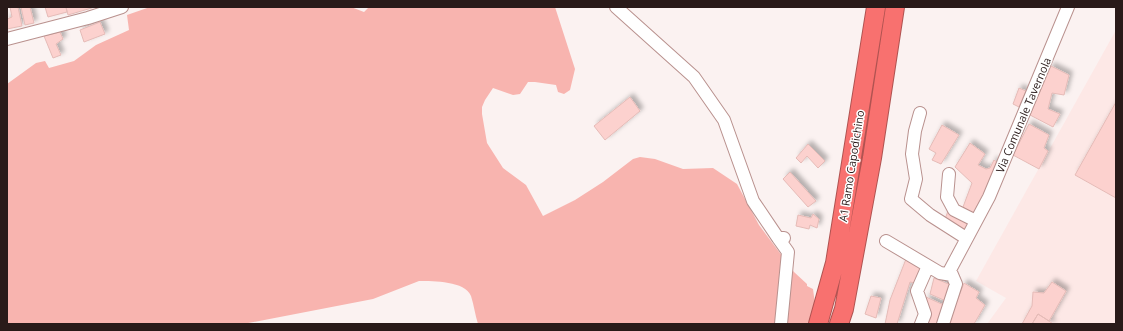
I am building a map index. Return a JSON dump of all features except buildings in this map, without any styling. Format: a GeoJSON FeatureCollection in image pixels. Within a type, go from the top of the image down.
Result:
{"type":"FeatureCollection","features":[{"type":"Feature","properties":{"kind":"highway","name":"A1 Ramo Capodichino"},"geometry":{"type":"LineString","coordinates":[[818,324],[835,263],[876,7]]}},
{"type":"Feature","properties":{"kind":"highway","name":"A1 Ramo Capodichino"},"geometry":{"type":"LineString","coordinates":[[839,324],[844,308],[872,158],[895,7]]}},
{"type":"Feature","properties":{"kind":"street"},"geometry":{"type":"LineString","coordinates":[[7,39],[88,18],[122,7]]}},
{"type":"Feature","properties":{"kind":"street"},"geometry":{"type":"LineString","coordinates":[[616,7],[694,78],[724,120],[753,201],[781,238],[788,252],[781,324]]}},
{"type":"Feature","properties":{"kind":"street","name":"Via Comunale Tavernola"},"geometry":{"type":"LineString","coordinates":[[943,324],[956,284],[950,270],[989,197],[1068,7]]}},
{"type":"Feature","properties":{"kind":"street"},"geometry":{"type":"LineString","coordinates":[[920,113],[915,131],[912,154],[916,179],[911,199],[930,214],[966,238]]}},
{"type":"Feature","properties":{"kind":"street"},"geometry":{"type":"LineString","coordinates":[[949,174],[947,197],[954,210],[976,221]]}},
{"type":"Feature","properties":{"kind":"street"},"geometry":{"type":"LineString","coordinates":[[886,241],[940,273],[952,276]]}},
{"type":"Feature","properties":{"kind":"street"},"geometry":{"type":"LineString","coordinates":[[921,324],[925,314],[917,291],[928,266]]}},
{"type":"Feature","properties":{"kind":"shaded area"},"geometry":{"type":"Polygon","coordinates":[[[150,7],[351,7],[364,12],[369,7],[555,7],[575,69],[570,90],[564,94],[558,92],[556,85],[535,82],[528,82],[520,94],[513,95],[493,88],[482,107],[482,114],[487,143],[503,168],[526,185],[543,216],[575,200],[603,182],[633,159],[640,157],[655,159],[683,169],[713,168],[737,184],[759,225],[794,272],[807,284],[807,286],[813,289],[815,304],[812,324],[478,324],[471,296],[468,291],[462,287],[448,283],[419,281],[373,299],[243,324],[7,324],[7,84],[36,63],[45,61],[49,68],[74,61],[96,45],[129,30],[127,15],[150,7]]]}},
{"type":"Feature","properties":{"kind":"shaded area"},"geometry":{"type":"Polygon","coordinates":[[[1116,30],[1116,324],[987,324],[1006,298],[976,281],[1116,30]]]}}]}
